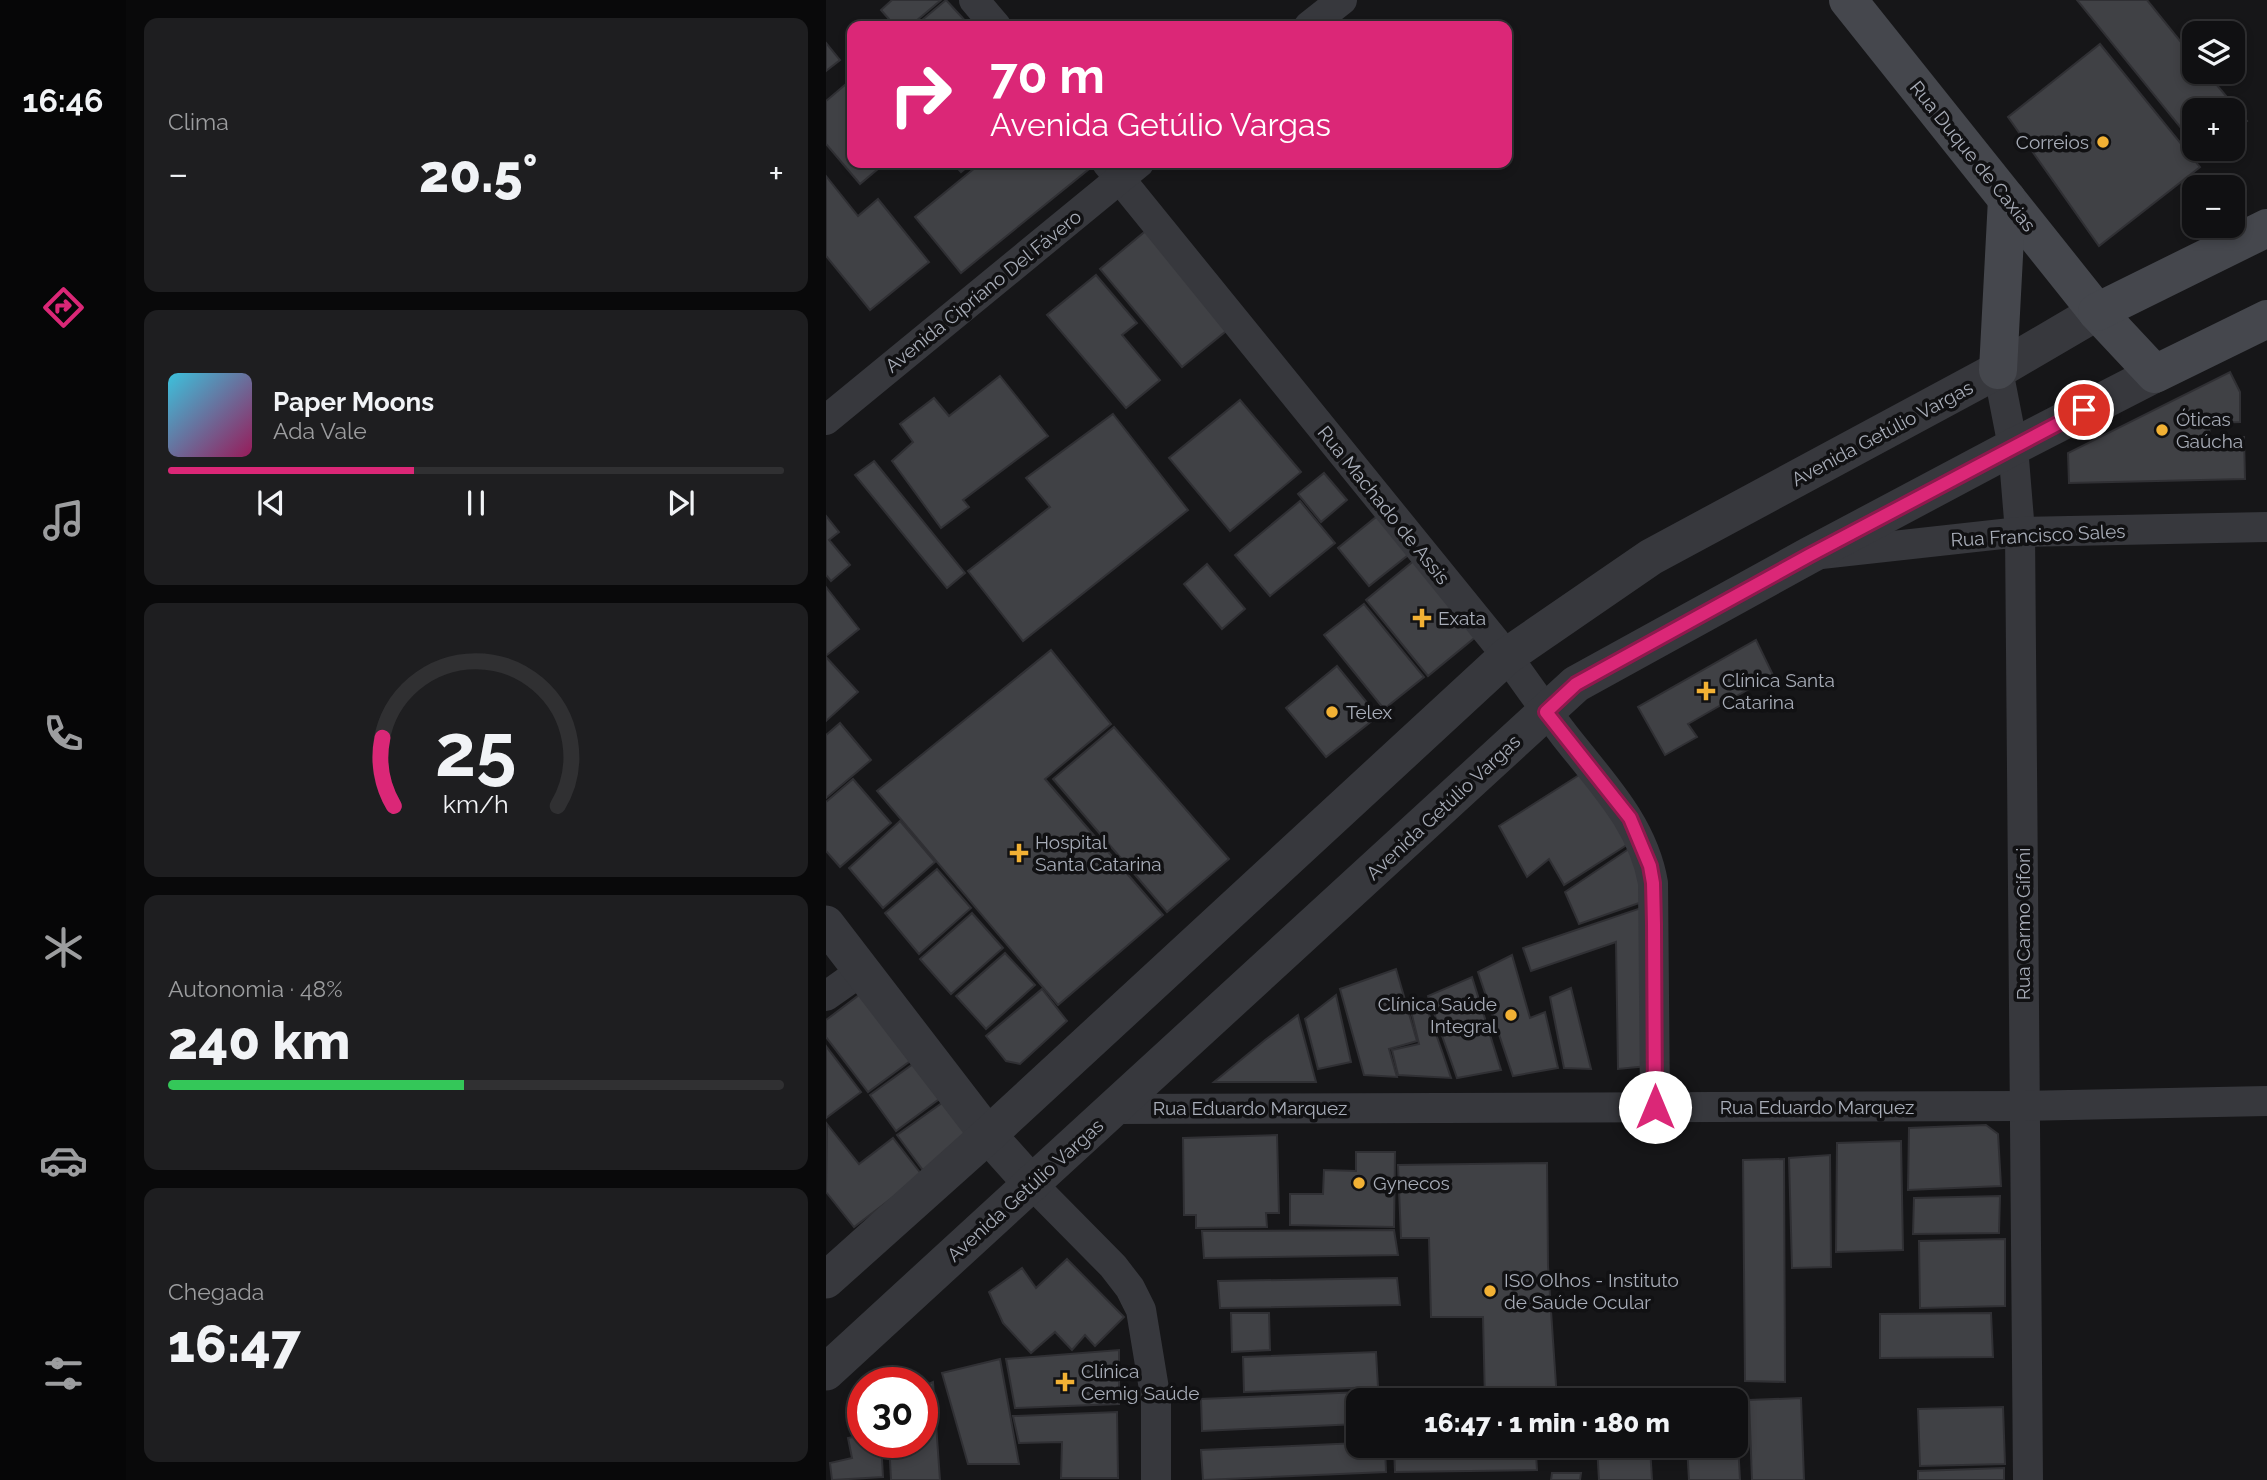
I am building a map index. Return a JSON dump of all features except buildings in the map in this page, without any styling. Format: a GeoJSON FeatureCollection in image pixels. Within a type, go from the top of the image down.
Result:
{"type":"FeatureCollection","features":[{"type":"Feature","properties":{"kind":"main road","name":"Rua Duque de Caxias"},"geometry":{"type":"LineString","coordinates":[[1848,0],[2097,312],[2155,374]]}},
{"type":"Feature","properties":{"kind":"main road"},"geometry":{"type":"LineString","coordinates":[[1998,370],[2007,199]]}},
{"type":"Feature","properties":{"kind":"main road","name":"Avenida Getúlio Vargas"},"geometry":{"type":"LineString","coordinates":[[2097,312],[2267,228]]}},
{"type":"Feature","properties":{"kind":"main road","name":"Avenida Getúlio Vargas"},"geometry":{"type":"LineString","coordinates":[[2155,374],[2267,319]]}},
{"type":"Feature","properties":{"kind":"street"},"geometry":{"type":"LineString","coordinates":[[974,0],[992,21]]}},
{"type":"Feature","properties":{"kind":"street"},"geometry":{"type":"LineString","coordinates":[[1315,21],[1342,0]]}},
{"type":"Feature","properties":{"kind":"street","name":"Avenida Cipríano Del Fávero"},"geometry":{"type":"LineString","coordinates":[[826,420],[1122,168]]}},
{"type":"Feature","properties":{"kind":"street","name":"Rua Machado de Assis"},"geometry":{"type":"LineString","coordinates":[[1122,168],[1507,656],[1546,712],[1630,818],[1650,866],[1653,883],[1655,1107]]}},
{"type":"Feature","properties":{"kind":"street","name":"Avenida Getúlio Vargas"},"geometry":{"type":"LineString","coordinates":[[826,1280],[989,1135],[1507,656],[1651,557],[1998,370],[2097,312]]}},
{"type":"Feature","properties":{"kind":"street","name":"Rua Carmo Gifoni"},"geometry":{"type":"LineString","coordinates":[[1998,370],[2012,447],[2020,532],[2028,1480]]}},
{"type":"Feature","properties":{"kind":"street","name":"Avenida Getúlio Vargas"},"geometry":{"type":"LineString","coordinates":[[826,1371],[1576,684],[1810,555],[2155,374]]}},
{"type":"Feature","properties":{"kind":"street","name":"Rua Francisco Sales"},"geometry":{"type":"LineString","coordinates":[[1810,555],[2020,532],[2267,527]]}},
{"type":"Feature","properties":{"kind":"street"},"geometry":{"type":"LineString","coordinates":[[826,924],[989,1135],[1130,1288],[1141,1310],[1156,1401],[1156,1480]]}},
{"type":"Feature","properties":{"kind":"street"},"geometry":{"type":"LineString","coordinates":[[826,996],[863,970]]}},
{"type":"Feature","properties":{"kind":"street","name":"Rua Eduardo Marquez"},"geometry":{"type":"LineString","coordinates":[[1115,1109],[2024,1106],[2267,1101]]}},
{"type":"Feature","properties":{"kind":"place","name":"Correios"},"geometry":{"type":"Point","coordinates":[2103,142]}},
{"type":"Feature","properties":{"kind":"place","name":"Óticas Gaúcha"},"geometry":{"type":"Point","coordinates":[2162,430]}},
{"type":"Feature","properties":{"kind":"place","name":"Exata"},"geometry":{"type":"Point","coordinates":[1422,618]}},
{"type":"Feature","properties":{"kind":"place","name":"Clínica Santa Catarina"},"geometry":{"type":"Point","coordinates":[1706,691]}},
{"type":"Feature","properties":{"kind":"place","name":"Telex"},"geometry":{"type":"Point","coordinates":[1332,712]}},
{"type":"Feature","properties":{"kind":"place","name":"Hospital Santa Catarina"},"geometry":{"type":"Point","coordinates":[1019,853]}},
{"type":"Feature","properties":{"kind":"place","name":"Clínica Saúde Integral"},"geometry":{"type":"Point","coordinates":[1511,1015]}},
{"type":"Feature","properties":{"kind":"place","name":"Gynecos"},"geometry":{"type":"Point","coordinates":[1359,1183]}},
{"type":"Feature","properties":{"kind":"place","name":"ISO Olhos - Instituto de Saúde Ocular"},"geometry":{"type":"Point","coordinates":[1490,1291]}},
{"type":"Feature","properties":{"kind":"place","name":"Clínica Cemig Saúde"},"geometry":{"type":"Point","coordinates":[1065,1382]}},
{"type":"Feature","properties":{"kind":"route"},"geometry":{"type":"LineString","coordinates":[[1655,1107],[1654,924],[1650,866],[1630,818],[1546,712],[1576,684],[1810,555],[2084,410]]}}]}
